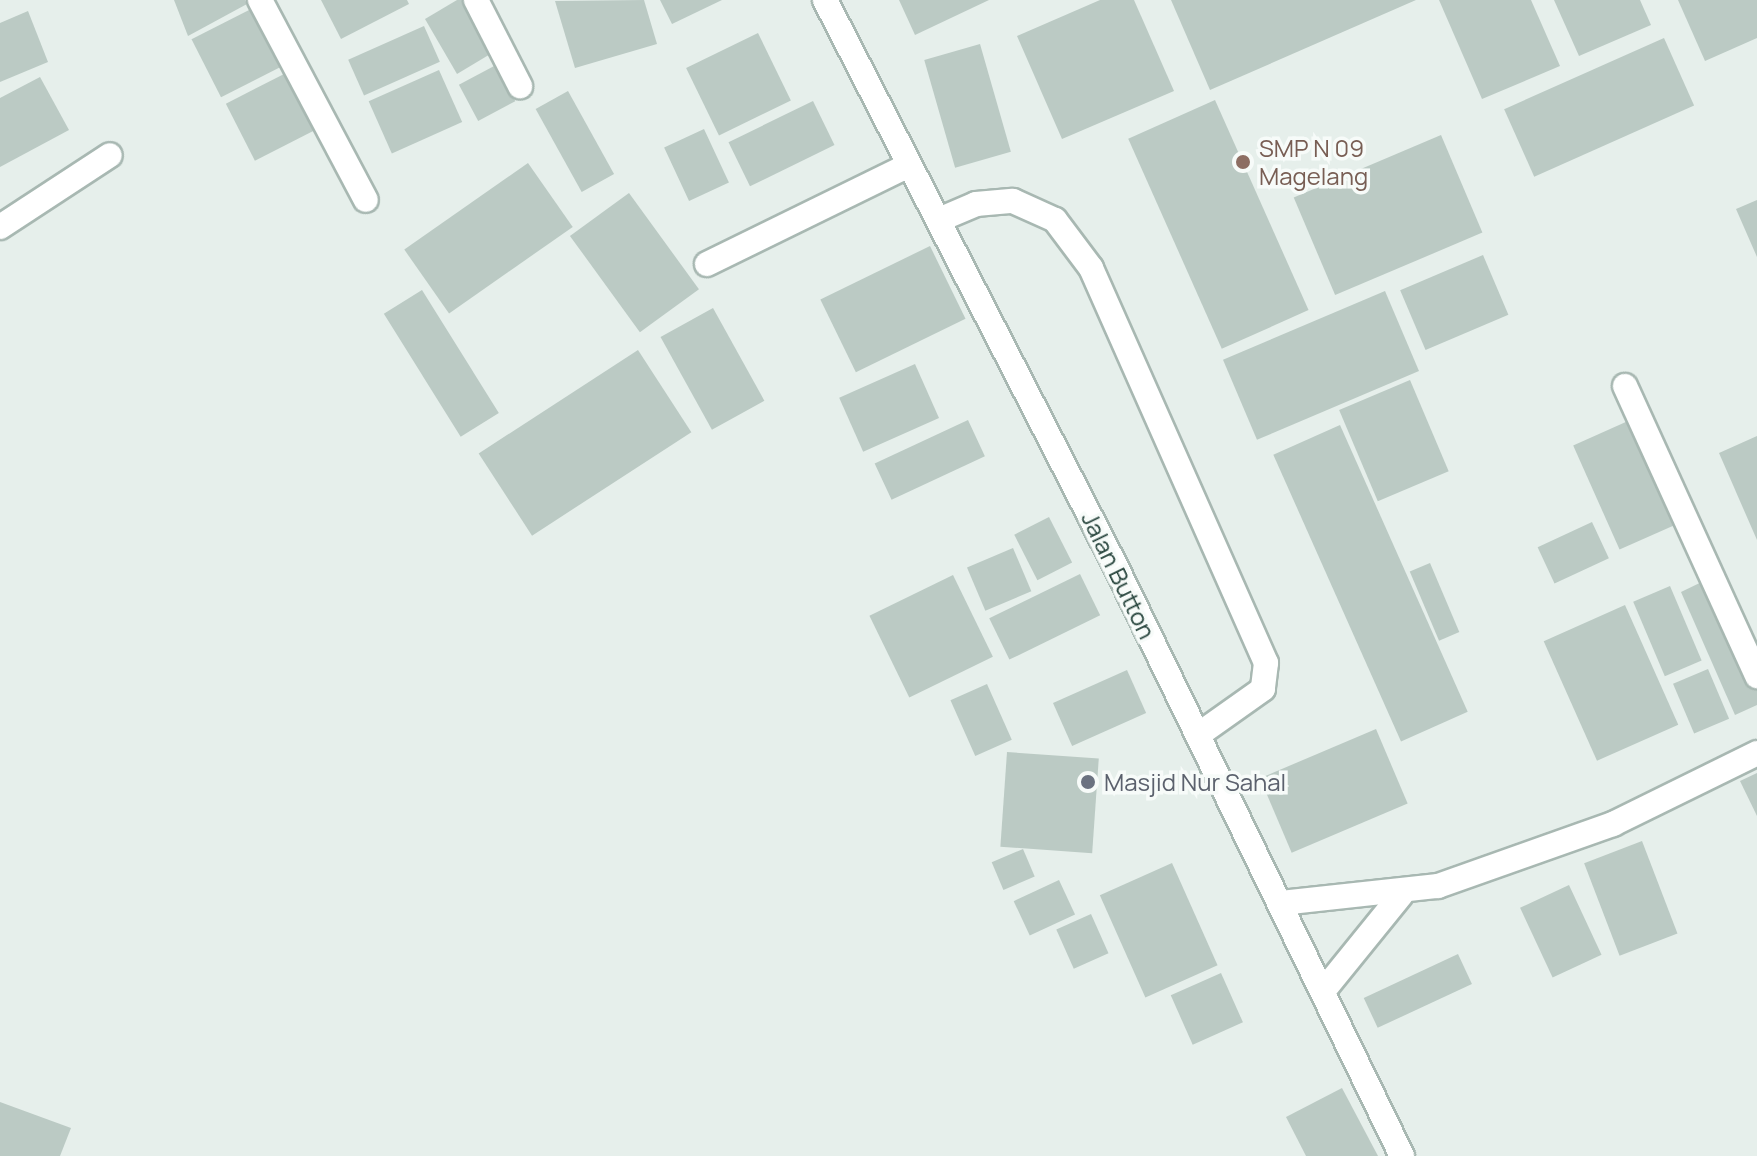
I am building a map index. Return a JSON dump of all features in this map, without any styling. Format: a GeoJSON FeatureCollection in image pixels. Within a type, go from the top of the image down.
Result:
{"type":"FeatureCollection","features":[{"type":"Feature","properties":{"kind":"street"},"geometry":{"type":"LineString","coordinates":[[260,0],[366,200]]}},
{"type":"Feature","properties":{"kind":"street"},"geometry":{"type":"LineString","coordinates":[[476,0],[520,86]]}},
{"type":"Feature","properties":{"kind":"street","name":"Jalan Button"},"geometry":{"type":"LineString","coordinates":[[825,0],[909,165],[941,219],[1324,990],[1402,1156]]}},
{"type":"Feature","properties":{"kind":"street"},"geometry":{"type":"LineString","coordinates":[[0,227],[110,155]]}},
{"type":"Feature","properties":{"kind":"street"},"geometry":{"type":"LineString","coordinates":[[707,264],[909,165]]}},
{"type":"Feature","properties":{"kind":"street"},"geometry":{"type":"LineString","coordinates":[[941,219],[976,204],[1013,201],[1055,220],[1091,268],[1266,663],[1263,689],[1198,735]]}},
{"type":"Feature","properties":{"kind":"street"},"geometry":{"type":"LineString","coordinates":[[1625,386],[1757,676]]}},
{"type":"Feature","properties":{"kind":"street"},"geometry":{"type":"LineString","coordinates":[[1281,903],[1401,895],[1613,824],[1757,753]]}},
{"type":"Feature","properties":{"kind":"street"},"geometry":{"type":"LineString","coordinates":[[1324,990],[1401,895]]}},
{"type":"Feature","properties":{"kind":"building"},"geometry":{"type":"Polygon","coordinates":[[[174,0],[245,0],[247,4],[188,36],[174,0]]]}},
{"type":"Feature","properties":{"kind":"building"},"geometry":{"type":"Polygon","coordinates":[[[321,0],[407,0],[409,4],[341,39],[321,0]]]}},
{"type":"Feature","properties":{"kind":"building"},"geometry":{"type":"Polygon","coordinates":[[[457,0],[467,0],[497,50],[457,74],[425,19],[457,0]]]}},
{"type":"Feature","properties":{"kind":"building"},"geometry":{"type":"Polygon","coordinates":[[[644,0],[657,44],[575,68],[555,1],[644,0]]]}},
{"type":"Feature","properties":{"kind":"building"},"geometry":{"type":"Polygon","coordinates":[[[660,0],[722,0],[672,24],[660,0]]]}},
{"type":"Feature","properties":{"kind":"building"},"geometry":{"type":"Polygon","coordinates":[[[899,0],[989,0],[915,35],[899,0]]]}},
{"type":"Feature","properties":{"kind":"building"},"geometry":{"type":"Polygon","coordinates":[[[1100,0],[1134,0],[1174,91],[1062,139],[1017,36],[1100,0]]]}},
{"type":"Feature","properties":{"kind":"building"},"geometry":{"type":"Polygon","coordinates":[[[1171,0],[1416,0],[1210,90],[1171,0]]]}},
{"type":"Feature","properties":{"kind":"building"},"geometry":{"type":"Polygon","coordinates":[[[1439,0],[1531,0],[1560,66],[1482,99],[1439,0]]]}},
{"type":"Feature","properties":{"kind":"building"},"geometry":{"type":"Polygon","coordinates":[[[1554,0],[1640,0],[1651,25],[1579,56],[1554,0]]]}},
{"type":"Feature","properties":{"kind":"building"},"geometry":{"type":"Polygon","coordinates":[[[1678,0],[1757,0],[1757,38],[1705,61],[1678,0]]]}},
{"type":"Feature","properties":{"kind":"building"},"geometry":{"type":"Polygon","coordinates":[[[253,8],[283,66],[221,97],[192,39],[253,8]]]}},
{"type":"Feature","properties":{"kind":"building"},"geometry":{"type":"Polygon","coordinates":[[[28,11],[48,62],[0,82],[0,23],[28,11]]]}},
{"type":"Feature","properties":{"kind":"building"},"geometry":{"type":"Polygon","coordinates":[[[424,26],[440,62],[364,95],[348,60],[424,26]]]}},
{"type":"Feature","properties":{"kind":"building"},"geometry":{"type":"Polygon","coordinates":[[[758,33],[791,100],[719,135],[686,68],[758,33]]]}},
{"type":"Feature","properties":{"kind":"building"},"geometry":{"type":"Polygon","coordinates":[[[1664,38],[1694,106],[1534,177],[1504,109],[1664,38]]]}},
{"type":"Feature","properties":{"kind":"building"},"geometry":{"type":"Polygon","coordinates":[[[980,44],[1011,152],[955,168],[924,60],[980,44]]]}},
{"type":"Feature","properties":{"kind":"building"},"geometry":{"type":"Polygon","coordinates":[[[496,65],[515,101],[478,121],[459,85],[496,65]]]}},
{"type":"Feature","properties":{"kind":"building"},"geometry":{"type":"Polygon","coordinates":[[[439,70],[462,122],[392,153],[369,101],[439,70]]]}},
{"type":"Feature","properties":{"kind":"building"},"geometry":{"type":"Polygon","coordinates":[[[290,71],[319,128],[255,161],[226,104],[290,71]]]}},
{"type":"Feature","properties":{"kind":"building"},"geometry":{"type":"Polygon","coordinates":[[[40,77],[69,130],[0,167],[0,98],[40,77]]]}},
{"type":"Feature","properties":{"kind":"building"},"geometry":{"type":"Polygon","coordinates":[[[568,91],[614,174],[582,192],[536,109],[568,91]]]}},
{"type":"Feature","properties":{"kind":"building"},"geometry":{"type":"Polygon","coordinates":[[[1215,100],[1309,310],[1222,349],[1128,139],[1215,100]]]}},
{"type":"Feature","properties":{"kind":"building"},"geometry":{"type":"Polygon","coordinates":[[[813,101],[834,145],[750,186],[729,142],[813,101]]]}},
{"type":"Feature","properties":{"kind":"building"},"geometry":{"type":"Polygon","coordinates":[[[704,129],[729,182],[689,201],[664,148],[704,129]]]}},
{"type":"Feature","properties":{"kind":"building"},"geometry":{"type":"Polygon","coordinates":[[[1441,135],[1482,233],[1335,295],[1294,198],[1441,135]]]}},
{"type":"Feature","properties":{"kind":"building"},"geometry":{"type":"Polygon","coordinates":[[[528,163],[573,227],[449,314],[404,250],[528,163]]]}},
{"type":"Feature","properties":{"kind":"building"},"geometry":{"type":"Polygon","coordinates":[[[629,193],[699,289],[640,332],[570,236],[629,193]]]}},
{"type":"Feature","properties":{"kind":"building"},"geometry":{"type":"Polygon","coordinates":[[[1757,200],[1757,257],[1736,209],[1757,200]]]}},
{"type":"Feature","properties":{"kind":"building"},"geometry":{"type":"Polygon","coordinates":[[[930,246],[966,319],[856,372],[820,299],[930,246]]]}},
{"type":"Feature","properties":{"kind":"building"},"geometry":{"type":"Polygon","coordinates":[[[1483,255],[1508,315],[1426,350],[1400,290],[1483,255]]]}},
{"type":"Feature","properties":{"kind":"building"},"geometry":{"type":"Polygon","coordinates":[[[422,290],[499,413],[461,437],[384,314],[422,290]]]}},
{"type":"Feature","properties":{"kind":"building"},"geometry":{"type":"Polygon","coordinates":[[[1385,291],[1419,371],[1257,440],[1223,360],[1385,291]]]}},
{"type":"Feature","properties":{"kind":"building"},"geometry":{"type":"Polygon","coordinates":[[[713,308],[764,401],[712,430],[661,337],[713,308]]]}},
{"type":"Feature","properties":{"kind":"building"},"geometry":{"type":"Polygon","coordinates":[[[638,350],[691,432],[532,536],[479,453],[638,350]]]}},
{"type":"Feature","properties":{"kind":"building"},"geometry":{"type":"Polygon","coordinates":[[[915,364],[939,418],[863,452],[839,398],[915,364]]]}},
{"type":"Feature","properties":{"kind":"building"},"geometry":{"type":"Polygon","coordinates":[[[1410,380],[1449,471],[1378,501],[1339,410],[1410,380]]]}},
{"type":"Feature","properties":{"kind":"building"},"geometry":{"type":"Polygon","coordinates":[[[968,420],[985,456],[892,500],[875,464],[968,420]]]}},
{"type":"Feature","properties":{"kind":"building"},"geometry":{"type":"Polygon","coordinates":[[[1628,421],[1674,525],[1620,550],[1573,445],[1628,421]]]}},
{"type":"Feature","properties":{"kind":"building"},"geometry":{"type":"Polygon","coordinates":[[[1340,425],[1468,712],[1401,742],[1273,455],[1340,425]]]}},
{"type":"Feature","properties":{"kind":"building"},"geometry":{"type":"Polygon","coordinates":[[[1757,436],[1757,540],[1719,453],[1757,436]]]}},
{"type":"Feature","properties":{"kind":"building"},"geometry":{"type":"Polygon","coordinates":[[[1049,517],[1072,562],[1037,580],[1014,535],[1049,517]]]}},
{"type":"Feature","properties":{"kind":"building"},"geometry":{"type":"Polygon","coordinates":[[[1592,522],[1609,558],[1555,584],[1538,547],[1592,522]]]}},
{"type":"Feature","properties":{"kind":"building"},"geometry":{"type":"Polygon","coordinates":[[[1013,548],[1031,591],[985,611],[967,568],[1013,548]]]}},
{"type":"Feature","properties":{"kind":"building"},"geometry":{"type":"Polygon","coordinates":[[[1430,563],[1459,632],[1439,641],[1410,572],[1430,563]]]}},
{"type":"Feature","properties":{"kind":"building"},"geometry":{"type":"Polygon","coordinates":[[[1080,574],[1100,615],[1009,660],[989,618],[1080,574]]]}},
{"type":"Feature","properties":{"kind":"building"},"geometry":{"type":"Polygon","coordinates":[[[953,575],[993,657],[909,698],[869,616],[953,575]]]}},
{"type":"Feature","properties":{"kind":"building"},"geometry":{"type":"Polygon","coordinates":[[[1710,578],[1757,688],[1757,705],[1735,715],[1681,592],[1710,578]]]}},
{"type":"Feature","properties":{"kind":"building"},"geometry":{"type":"Polygon","coordinates":[[[1670,586],[1702,661],[1665,676],[1633,602],[1670,586]]]}},
{"type":"Feature","properties":{"kind":"building"},"geometry":{"type":"Polygon","coordinates":[[[1625,605],[1678,725],[1597,761],[1544,641],[1625,605]]]}},
{"type":"Feature","properties":{"kind":"building"},"geometry":{"type":"Polygon","coordinates":[[[1708,669],[1729,719],[1694,734],[1673,684],[1708,669]]]}},
{"type":"Feature","properties":{"kind":"building"},"geometry":{"type":"Polygon","coordinates":[[[1127,670],[1146,713],[1072,746],[1053,703],[1127,670]]]}},
{"type":"Feature","properties":{"kind":"building"},"geometry":{"type":"Polygon","coordinates":[[[987,684],[1012,740],[975,756],[950,700],[987,684]]]}},
{"type":"Feature","properties":{"kind":"building"},"geometry":{"type":"Polygon","coordinates":[[[1376,729],[1408,804],[1292,853],[1260,778],[1376,729]]]}},
{"type":"Feature","properties":{"kind":"building"},"geometry":{"type":"Polygon","coordinates":[[[1007,752],[1099,758],[1092,853],[1000,847],[1007,752]]]}},
{"type":"Feature","properties":{"kind":"building"},"geometry":{"type":"Polygon","coordinates":[[[1757,773],[1757,816],[1740,781],[1757,773]]]}},
{"type":"Feature","properties":{"kind":"building"},"geometry":{"type":"Polygon","coordinates":[[[1642,841],[1677,933],[1620,956],[1584,863],[1642,841]]]}},
{"type":"Feature","properties":{"kind":"building"},"geometry":{"type":"Polygon","coordinates":[[[1023,849],[1035,877],[1003,890],[992,862],[1023,849]]]}},
{"type":"Feature","properties":{"kind":"building"},"geometry":{"type":"Polygon","coordinates":[[[1172,863],[1218,965],[1145,997],[1100,895],[1172,863]]]}},
{"type":"Feature","properties":{"kind":"building"},"geometry":{"type":"Polygon","coordinates":[[[1059,880],[1075,914],[1030,936],[1014,901],[1059,880]]]}},
{"type":"Feature","properties":{"kind":"building"},"geometry":{"type":"Polygon","coordinates":[[[1569,885],[1602,955],[1553,978],[1520,908],[1569,885]]]}},
{"type":"Feature","properties":{"kind":"building"},"geometry":{"type":"Polygon","coordinates":[[[1091,914],[1108,953],[1074,969],[1056,929],[1091,914]]]}},
{"type":"Feature","properties":{"kind":"building"},"geometry":{"type":"Polygon","coordinates":[[[1458,954],[1472,984],[1378,1028],[1364,998],[1458,954]]]}},
{"type":"Feature","properties":{"kind":"building"},"geometry":{"type":"Polygon","coordinates":[[[1221,973],[1243,1022],[1193,1045],[1171,995],[1221,973]]]}},
{"type":"Feature","properties":{"kind":"building"},"geometry":{"type":"Polygon","coordinates":[[[1342,1088],[1378,1156],[1306,1156],[1286,1117],[1342,1088]]]}},
{"type":"Feature","properties":{"kind":"building"},"geometry":{"type":"Polygon","coordinates":[[[0,1102],[71,1128],[60,1156],[0,1156],[0,1102]]]}},
{"type":"Feature","properties":{"kind":"place","name":"SMP N 09 Magelang"},"geometry":{"type":"Point","coordinates":[1243,162]}},
{"type":"Feature","properties":{"kind":"place","name":"Masjid Nur Sahal"},"geometry":{"type":"Point","coordinates":[1088,782]}}]}
